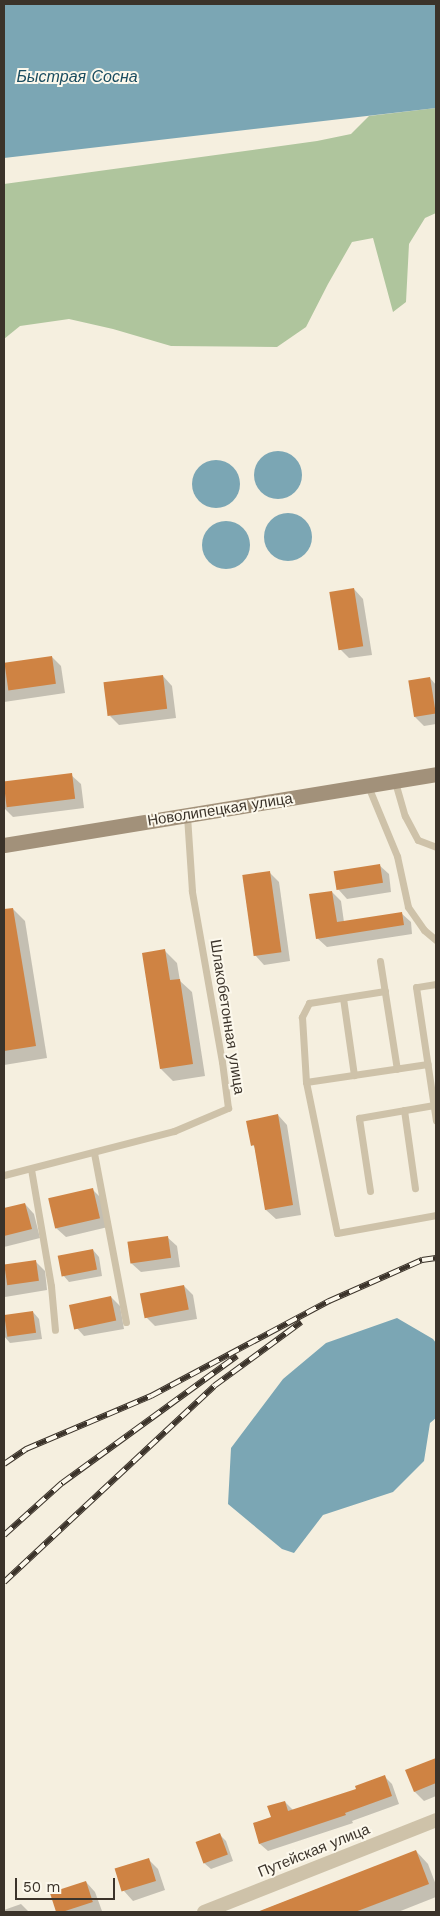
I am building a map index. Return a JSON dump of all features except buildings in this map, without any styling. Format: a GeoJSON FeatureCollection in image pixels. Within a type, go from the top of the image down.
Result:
{"type":"FeatureCollection","features":[{"type":"Feature","properties":{"kind":"street","name":"Новолипецкая улица"},"geometry":{"type":"LineString","coordinates":[[4,845],[436,774]]}},
{"type":"Feature","properties":{"kind":"street","name":"Путейская улица"},"geometry":{"type":"LineString","coordinates":[[204,1912],[436,1820]]}},
{"type":"Feature","properties":{"kind":"lane"},"geometry":{"type":"LineString","coordinates":[[395,782],[405,816],[418,840],[436,847]]}},
{"type":"Feature","properties":{"kind":"lane"},"geometry":{"type":"LineString","coordinates":[[368,786],[397,856],[408,907],[424,930],[436,940]]}},
{"type":"Feature","properties":{"kind":"lane","name":"Шлакобетонная улица"},"geometry":{"type":"LineString","coordinates":[[4,1175],[174,1131],[228,1108],[222,1062],[192,891],[187,816]]}},
{"type":"Feature","properties":{"kind":"lane"},"geometry":{"type":"LineString","coordinates":[[380,961],[397,1068]]}},
{"type":"Feature","properties":{"kind":"lane"},"geometry":{"type":"LineString","coordinates":[[436,984],[416,987],[436,1121]]}},
{"type":"Feature","properties":{"kind":"lane"},"geometry":{"type":"LineString","coordinates":[[385,991],[309,1003],[302,1017],[306,1082],[337,1234],[436,1215]]}},
{"type":"Feature","properties":{"kind":"lane"},"geometry":{"type":"LineString","coordinates":[[343,998],[354,1075]]}},
{"type":"Feature","properties":{"kind":"lane"},"geometry":{"type":"LineString","coordinates":[[306,1082],[428,1064]]}},
{"type":"Feature","properties":{"kind":"lane"},"geometry":{"type":"LineString","coordinates":[[370,1191],[359,1118],[434,1105]]}},
{"type":"Feature","properties":{"kind":"lane"},"geometry":{"type":"LineString","coordinates":[[404,1110],[415,1188]]}},
{"type":"Feature","properties":{"kind":"lane"},"geometry":{"type":"LineString","coordinates":[[94,1153],[126,1322]]}},
{"type":"Feature","properties":{"kind":"lane"},"geometry":{"type":"LineString","coordinates":[[32,1168],[51,1286],[55,1330]]}},
{"type":"Feature","properties":{"kind":"green space"},"geometry":{"type":"Polygon","coordinates":[[[436,108],[436,213],[425,218],[409,244],[406,302],[393,312],[373,238],[352,242],[306,327],[277,347],[171,346],[113,329],[69,319],[20,326],[4,339],[4,184],[317,141],[351,134],[369,116],[436,108]]]}},
{"type":"Feature","properties":{"kind":"water","name":"Быстрая Сосна"},"geometry":{"type":"Polygon","coordinates":[[[4,4],[436,4],[436,108],[4,158],[4,4]]]}},
{"type":"Feature","properties":{"kind":"water"},"geometry":{"type":"Polygon","coordinates":[[[278,451],[287,453],[295,458],[300,466],[302,475],[300,484],[295,492],[287,497],[278,499],[269,497],[261,492],[256,484],[254,475],[256,466],[261,458],[269,453],[278,451]]]}},
{"type":"Feature","properties":{"kind":"water"},"geometry":{"type":"Polygon","coordinates":[[[216,460],[225,462],[233,467],[238,475],[240,484],[238,493],[233,501],[225,506],[216,508],[207,506],[199,501],[194,493],[192,484],[194,475],[199,467],[207,462],[216,460]]]}},
{"type":"Feature","properties":{"kind":"water"},"geometry":{"type":"Polygon","coordinates":[[[288,513],[297,515],[305,520],[310,528],[312,537],[310,546],[305,554],[297,559],[288,561],[279,559],[271,554],[266,546],[264,537],[266,528],[271,520],[279,515],[288,513]]]}},
{"type":"Feature","properties":{"kind":"water"},"geometry":{"type":"Polygon","coordinates":[[[226,521],[235,523],[243,528],[248,536],[250,545],[248,554],[243,562],[235,567],[226,569],[217,567],[209,562],[204,554],[202,545],[204,536],[209,528],[217,523],[226,521]]]}},
{"type":"Feature","properties":{"kind":"water"},"geometry":{"type":"Polygon","coordinates":[[[397,1318],[433,1339],[436,1343],[436,1418],[430,1423],[424,1461],[393,1492],[323,1515],[294,1553],[282,1549],[228,1504],[231,1448],[283,1379],[326,1343],[397,1318]]]}},
{"type":"Feature","properties":{"kind":"railway"},"geometry":{"type":"LineString","coordinates":[[4,1464],[26,1449],[151,1396],[329,1301],[422,1260],[436,1258]]}},
{"type":"Feature","properties":{"kind":"railway"},"geometry":{"type":"LineString","coordinates":[[4,1582],[214,1386],[301,1322]]}},
{"type":"Feature","properties":{"kind":"railway"},"geometry":{"type":"LineString","coordinates":[[4,1535],[62,1483],[237,1356]]}}]}
